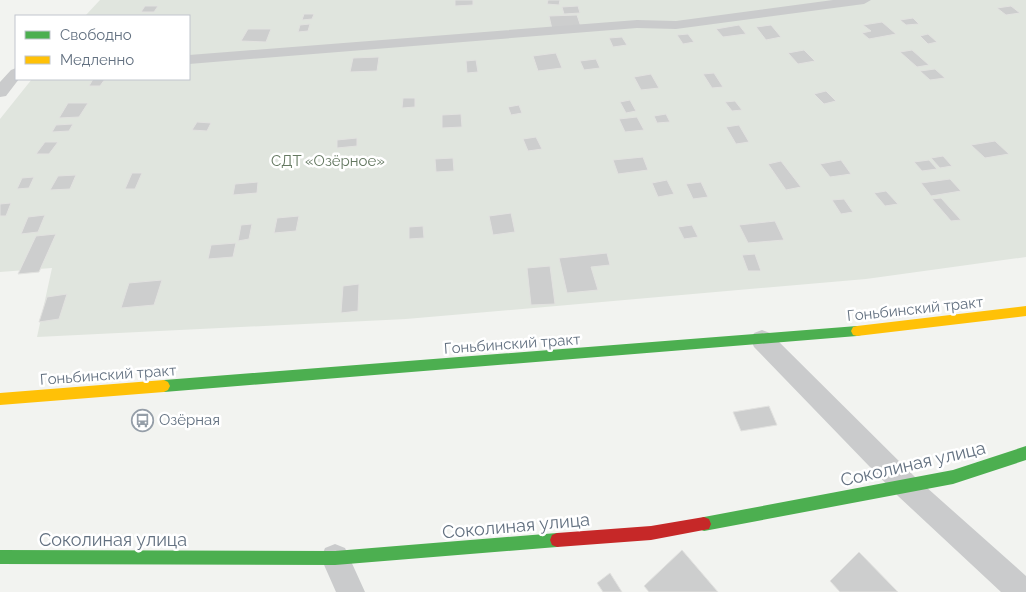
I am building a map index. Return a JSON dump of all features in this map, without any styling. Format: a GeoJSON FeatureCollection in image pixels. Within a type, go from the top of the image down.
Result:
{"type":"FeatureCollection","features":[{"type":"Feature","properties":{"kind":"main road","name":"Гоньбинский тракт"},"geometry":{"type":"LineString","coordinates":[[0,398],[762,340],[911,326],[1026,311]]}},
{"type":"Feature","properties":{"kind":"main road","name":"Соколиная улица"},"geometry":{"type":"LineString","coordinates":[[0,557],[335,558],[651,533],[907,487],[953,477],[1026,454]]}},
{"type":"Feature","properties":{"kind":"street"},"geometry":{"type":"LineString","coordinates":[[190,60],[636,24],[676,25],[864,0]]}},
{"type":"Feature","properties":{"kind":"street"},"geometry":{"type":"LineString","coordinates":[[0,92],[15,74]]}},
{"type":"Feature","properties":{"kind":"street"},"geometry":{"type":"LineString","coordinates":[[762,340],[907,487],[1022,592]]}},
{"type":"Feature","properties":{"kind":"street"},"geometry":{"type":"LineString","coordinates":[[335,558],[351,592]]}},
{"type":"Feature","properties":{"kind":"green space","name":"СДТ «Озёрное»"},"geometry":{"type":"Polygon","coordinates":[[[100,0],[1026,0],[1026,257],[866,279],[406,319],[37,337],[52,268],[0,272],[0,119],[31,80],[190,80],[190,15],[86,15],[100,0]]]}},
{"type":"Feature","properties":{"kind":"building"},"geometry":{"type":"Polygon","coordinates":[[[455,0],[473,0],[473,5],[455,6],[455,0]]]}},
{"type":"Feature","properties":{"kind":"building"},"geometry":{"type":"Polygon","coordinates":[[[548,0],[560,0],[559,5],[547,4],[548,0]]]}},
{"type":"Feature","properties":{"kind":"building"},"geometry":{"type":"Polygon","coordinates":[[[145,6],[158,6],[154,12],[141,12],[145,6]]]}},
{"type":"Feature","properties":{"kind":"building"},"geometry":{"type":"Polygon","coordinates":[[[578,6],[580,13],[564,14],[562,7],[578,6]]]}},
{"type":"Feature","properties":{"kind":"building"},"geometry":{"type":"Polygon","coordinates":[[[1011,6],[1020,13],[1006,15],[997,8],[1011,6]]]}},
{"type":"Feature","properties":{"kind":"building"},"geometry":{"type":"Polygon","coordinates":[[[304,14],[314,14],[312,19],[302,20],[304,14]]]}},
{"type":"Feature","properties":{"kind":"building"},"geometry":{"type":"Polygon","coordinates":[[[577,15],[581,27],[552,29],[549,16],[577,15]]]}},
{"type":"Feature","properties":{"kind":"building"},"geometry":{"type":"Polygon","coordinates":[[[913,18],[919,24],[906,25],[900,20],[913,18]]]}},
{"type":"Feature","properties":{"kind":"building"},"geometry":{"type":"Polygon","coordinates":[[[882,22],[896,34],[869,39],[862,33],[871,31],[863,25],[882,22]]]}},
{"type":"Feature","properties":{"kind":"building"},"geometry":{"type":"Polygon","coordinates":[[[310,24],[308,31],[298,32],[300,25],[310,24]]]}},
{"type":"Feature","properties":{"kind":"building"},"geometry":{"type":"Polygon","coordinates":[[[739,25],[746,34],[723,37],[716,29],[739,25]]]}},
{"type":"Feature","properties":{"kind":"building"},"geometry":{"type":"Polygon","coordinates":[[[771,25],[781,37],[766,40],[756,27],[771,25]]]}},
{"type":"Feature","properties":{"kind":"building"},"geometry":{"type":"Polygon","coordinates":[[[248,29],[271,29],[266,42],[241,41],[248,29]]]}},
{"type":"Feature","properties":{"kind":"building"},"geometry":{"type":"Polygon","coordinates":[[[688,34],[694,42],[683,44],[677,35],[688,34]]]}},
{"type":"Feature","properties":{"kind":"building"},"geometry":{"type":"Polygon","coordinates":[[[928,34],[937,42],[928,44],[920,36],[928,34]]]}},
{"type":"Feature","properties":{"kind":"building"},"geometry":{"type":"Polygon","coordinates":[[[622,37],[627,45],[613,47],[609,38],[622,37]]]}},
{"type":"Feature","properties":{"kind":"building"},"geometry":{"type":"Polygon","coordinates":[[[804,50],[815,61],[798,64],[788,53],[804,50]]]}},
{"type":"Feature","properties":{"kind":"building"},"geometry":{"type":"Polygon","coordinates":[[[912,50],[929,65],[917,67],[900,52],[912,50]]]}},
{"type":"Feature","properties":{"kind":"building"},"geometry":{"type":"Polygon","coordinates":[[[556,53],[562,68],[538,71],[533,56],[556,53]]]}},
{"type":"Feature","properties":{"kind":"building"},"geometry":{"type":"Polygon","coordinates":[[[379,57],[377,71],[350,72],[353,58],[379,57]]]}},
{"type":"Feature","properties":{"kind":"building"},"geometry":{"type":"Polygon","coordinates":[[[596,59],[600,68],[584,70],[580,61],[596,59]]]}},
{"type":"Feature","properties":{"kind":"building"},"geometry":{"type":"Polygon","coordinates":[[[476,60],[478,72],[467,73],[466,61],[476,60]]]}},
{"type":"Feature","properties":{"kind":"building"},"geometry":{"type":"Polygon","coordinates":[[[935,69],[945,78],[930,80],[920,71],[935,69]]]}},
{"type":"Feature","properties":{"kind":"building"},"geometry":{"type":"Polygon","coordinates":[[[714,73],[723,87],[712,88],[703,74],[714,73]]]}},
{"type":"Feature","properties":{"kind":"building"},"geometry":{"type":"Polygon","coordinates":[[[651,74],[659,88],[641,90],[634,77],[651,74]]]}},
{"type":"Feature","properties":{"kind":"building"},"geometry":{"type":"Polygon","coordinates":[[[92,80],[104,80],[100,86],[89,86],[92,80]]]}},
{"type":"Feature","properties":{"kind":"building"},"geometry":{"type":"Polygon","coordinates":[[[826,91],[836,101],[824,104],[814,94],[826,91]]]}},
{"type":"Feature","properties":{"kind":"building"},"geometry":{"type":"Polygon","coordinates":[[[403,98],[415,98],[415,107],[402,108],[403,98]]]}},
{"type":"Feature","properties":{"kind":"building"},"geometry":{"type":"Polygon","coordinates":[[[630,100],[636,111],[626,113],[620,102],[630,100]]]}},
{"type":"Feature","properties":{"kind":"building"},"geometry":{"type":"Polygon","coordinates":[[[735,101],[742,110],[732,111],[725,102],[735,101]]]}},
{"type":"Feature","properties":{"kind":"building"},"geometry":{"type":"Polygon","coordinates":[[[68,103],[88,103],[79,117],[59,118],[68,103]]]}},
{"type":"Feature","properties":{"kind":"building"},"geometry":{"type":"Polygon","coordinates":[[[519,105],[522,113],[511,115],[508,107],[519,105]]]}},
{"type":"Feature","properties":{"kind":"building"},"geometry":{"type":"Polygon","coordinates":[[[461,114],[462,127],[442,128],[442,115],[461,114]]]}},
{"type":"Feature","properties":{"kind":"building"},"geometry":{"type":"Polygon","coordinates":[[[666,114],[670,122],[657,123],[654,116],[666,114]]]}},
{"type":"Feature","properties":{"kind":"building"},"geometry":{"type":"Polygon","coordinates":[[[637,117],[644,130],[625,132],[619,119],[637,117]]]}},
{"type":"Feature","properties":{"kind":"building"},"geometry":{"type":"Polygon","coordinates":[[[197,122],[211,123],[207,131],[192,130],[197,122]]]}},
{"type":"Feature","properties":{"kind":"building"},"geometry":{"type":"Polygon","coordinates":[[[73,124],[69,131],[52,132],[56,125],[73,124]]]}},
{"type":"Feature","properties":{"kind":"building"},"geometry":{"type":"Polygon","coordinates":[[[739,125],[749,142],[736,144],[726,127],[739,125]]]}},
{"type":"Feature","properties":{"kind":"building"},"geometry":{"type":"Polygon","coordinates":[[[536,137],[542,149],[528,151],[523,139],[536,137]]]}},
{"type":"Feature","properties":{"kind":"building"},"geometry":{"type":"Polygon","coordinates":[[[357,138],[357,146],[337,148],[337,140],[357,138]]]}},
{"type":"Feature","properties":{"kind":"building"},"geometry":{"type":"Polygon","coordinates":[[[995,141],[1009,154],[985,158],[971,145],[995,141]]]}},
{"type":"Feature","properties":{"kind":"building"},"geometry":{"type":"Polygon","coordinates":[[[45,142],[58,142],[49,154],[36,154],[45,142]]]}},
{"type":"Feature","properties":{"kind":"building"},"geometry":{"type":"Polygon","coordinates":[[[943,156],[952,166],[940,168],[931,158],[943,156]]]}},
{"type":"Feature","properties":{"kind":"building"},"geometry":{"type":"Polygon","coordinates":[[[643,157],[648,170],[618,174],[613,160],[643,157]]]}},
{"type":"Feature","properties":{"kind":"building"},"geometry":{"type":"Polygon","coordinates":[[[453,158],[454,171],[436,172],[435,159],[453,158]]]}},
{"type":"Feature","properties":{"kind":"building"},"geometry":{"type":"Polygon","coordinates":[[[841,160],[851,174],[830,177],[820,164],[841,160]]]}},
{"type":"Feature","properties":{"kind":"building"},"geometry":{"type":"Polygon","coordinates":[[[929,160],[937,169],[922,171],[914,162],[929,160]]]}},
{"type":"Feature","properties":{"kind":"building"},"geometry":{"type":"Polygon","coordinates":[[[781,161],[801,187],[786,190],[768,164],[781,161]]]}},
{"type":"Feature","properties":{"kind":"building"},"geometry":{"type":"Polygon","coordinates":[[[132,173],[142,173],[135,189],[125,189],[132,173]]]}},
{"type":"Feature","properties":{"kind":"building"},"geometry":{"type":"Polygon","coordinates":[[[76,175],[70,189],[50,190],[58,176],[76,175]]]}},
{"type":"Feature","properties":{"kind":"building"},"geometry":{"type":"Polygon","coordinates":[[[34,177],[29,188],[17,189],[22,178],[34,177]]]}},
{"type":"Feature","properties":{"kind":"building"},"geometry":{"type":"Polygon","coordinates":[[[950,179],[961,191],[931,196],[921,183],[950,179]]]}},
{"type":"Feature","properties":{"kind":"building"},"geometry":{"type":"Polygon","coordinates":[[[667,180],[674,194],[658,197],[652,183],[667,180]]]}},
{"type":"Feature","properties":{"kind":"building"},"geometry":{"type":"Polygon","coordinates":[[[258,182],[257,193],[233,195],[235,184],[258,182]]]}},
{"type":"Feature","properties":{"kind":"building"},"geometry":{"type":"Polygon","coordinates":[[[701,182],[708,197],[693,199],[686,184],[701,182]]]}},
{"type":"Feature","properties":{"kind":"building"},"geometry":{"type":"Polygon","coordinates":[[[886,191],[898,204],[885,206],[874,193],[886,191]]]}},
{"type":"Feature","properties":{"kind":"building"},"geometry":{"type":"Polygon","coordinates":[[[941,198],[961,220],[951,221],[932,199],[941,198]]]}},
{"type":"Feature","properties":{"kind":"building"},"geometry":{"type":"Polygon","coordinates":[[[844,199],[853,212],[841,214],[832,200],[844,199]]]}},
{"type":"Feature","properties":{"kind":"building"},"geometry":{"type":"Polygon","coordinates":[[[11,203],[6,216],[0,216],[0,204],[11,203]]]}},
{"type":"Feature","properties":{"kind":"building"},"geometry":{"type":"Polygon","coordinates":[[[511,213],[515,232],[493,235],[489,216],[511,213]]]}},
{"type":"Feature","properties":{"kind":"building"},"geometry":{"type":"Polygon","coordinates":[[[45,215],[38,232],[21,234],[28,217],[45,215]]]}},
{"type":"Feature","properties":{"kind":"building"},"geometry":{"type":"Polygon","coordinates":[[[299,216],[296,231],[274,233],[277,218],[299,216]]]}},
{"type":"Feature","properties":{"kind":"building"},"geometry":{"type":"Polygon","coordinates":[[[775,221],[784,240],[748,243],[739,225],[775,221]]]}},
{"type":"Feature","properties":{"kind":"building"},"geometry":{"type":"Polygon","coordinates":[[[252,224],[249,239],[238,241],[241,225],[252,224]]]}},
{"type":"Feature","properties":{"kind":"building"},"geometry":{"type":"Polygon","coordinates":[[[692,225],[698,237],[684,239],[678,227],[692,225]]]}},
{"type":"Feature","properties":{"kind":"building"},"geometry":{"type":"Polygon","coordinates":[[[423,226],[424,238],[409,239],[409,227],[423,226]]]}},
{"type":"Feature","properties":{"kind":"building"},"geometry":{"type":"Polygon","coordinates":[[[56,234],[39,272],[18,274],[36,236],[56,234]]]}},
{"type":"Feature","properties":{"kind":"building"},"geometry":{"type":"Polygon","coordinates":[[[236,243],[233,257],[208,259],[211,245],[236,243]]]}},
{"type":"Feature","properties":{"kind":"building"},"geometry":{"type":"Polygon","coordinates":[[[607,253],[610,265],[591,267],[598,290],[567,293],[559,258],[607,253]]]}},
{"type":"Feature","properties":{"kind":"building"},"geometry":{"type":"Polygon","coordinates":[[[755,254],[761,271],[748,271],[742,255],[755,254]]]}},
{"type":"Feature","properties":{"kind":"building"},"geometry":{"type":"Polygon","coordinates":[[[550,266],[555,304],[531,305],[527,268],[550,266]]]}},
{"type":"Feature","properties":{"kind":"building"},"geometry":{"type":"Polygon","coordinates":[[[162,280],[154,305],[121,308],[129,283],[162,280]]]}},
{"type":"Feature","properties":{"kind":"building"},"geometry":{"type":"Polygon","coordinates":[[[359,284],[358,311],[341,313],[343,286],[359,284]]]}},
{"type":"Feature","properties":{"kind":"building"},"geometry":{"type":"Polygon","coordinates":[[[67,294],[59,319],[39,322],[47,297],[67,294]]]}},
{"type":"Feature","properties":{"kind":"building"},"geometry":{"type":"Polygon","coordinates":[[[769,406],[777,425],[741,431],[733,412],[769,406]]]}},
{"type":"Feature","properties":{"kind":"building"},"geometry":{"type":"Polygon","coordinates":[[[682,550],[718,592],[649,592],[644,586],[682,550]]]}},
{"type":"Feature","properties":{"kind":"building"},"geometry":{"type":"Polygon","coordinates":[[[859,552],[898,592],[840,592],[830,581],[859,552]]]}},
{"type":"Feature","properties":{"kind":"building"},"geometry":{"type":"Polygon","coordinates":[[[610,573],[622,592],[603,592],[597,583],[610,573]]]}},
{"type":"Feature","properties":{"kind":"traffic: fast"},"geometry":{"type":"LineString","coordinates":[[164,386],[857,331]]}},
{"type":"Feature","properties":{"kind":"traffic: fast"},"geometry":{"type":"LineString","coordinates":[[704,524],[953,477],[1026,453]]}},
{"type":"Feature","properties":{"kind":"traffic: fast"},"geometry":{"type":"LineString","coordinates":[[0,557],[335,558],[557,540]]}},
{"type":"Feature","properties":{"kind":"traffic: slow"},"geometry":{"type":"LineString","coordinates":[[857,331],[1026,311]]}},
{"type":"Feature","properties":{"kind":"traffic: slow"},"geometry":{"type":"LineString","coordinates":[[0,399],[164,386]]}},
{"type":"Feature","properties":{"kind":"traffic: jam"},"geometry":{"type":"LineString","coordinates":[[557,540],[651,533],[704,524]]}},
{"type":"Feature","properties":{"kind":"place","name":"Озёрная"},"geometry":{"type":"Point","coordinates":[143,420]}}]}
